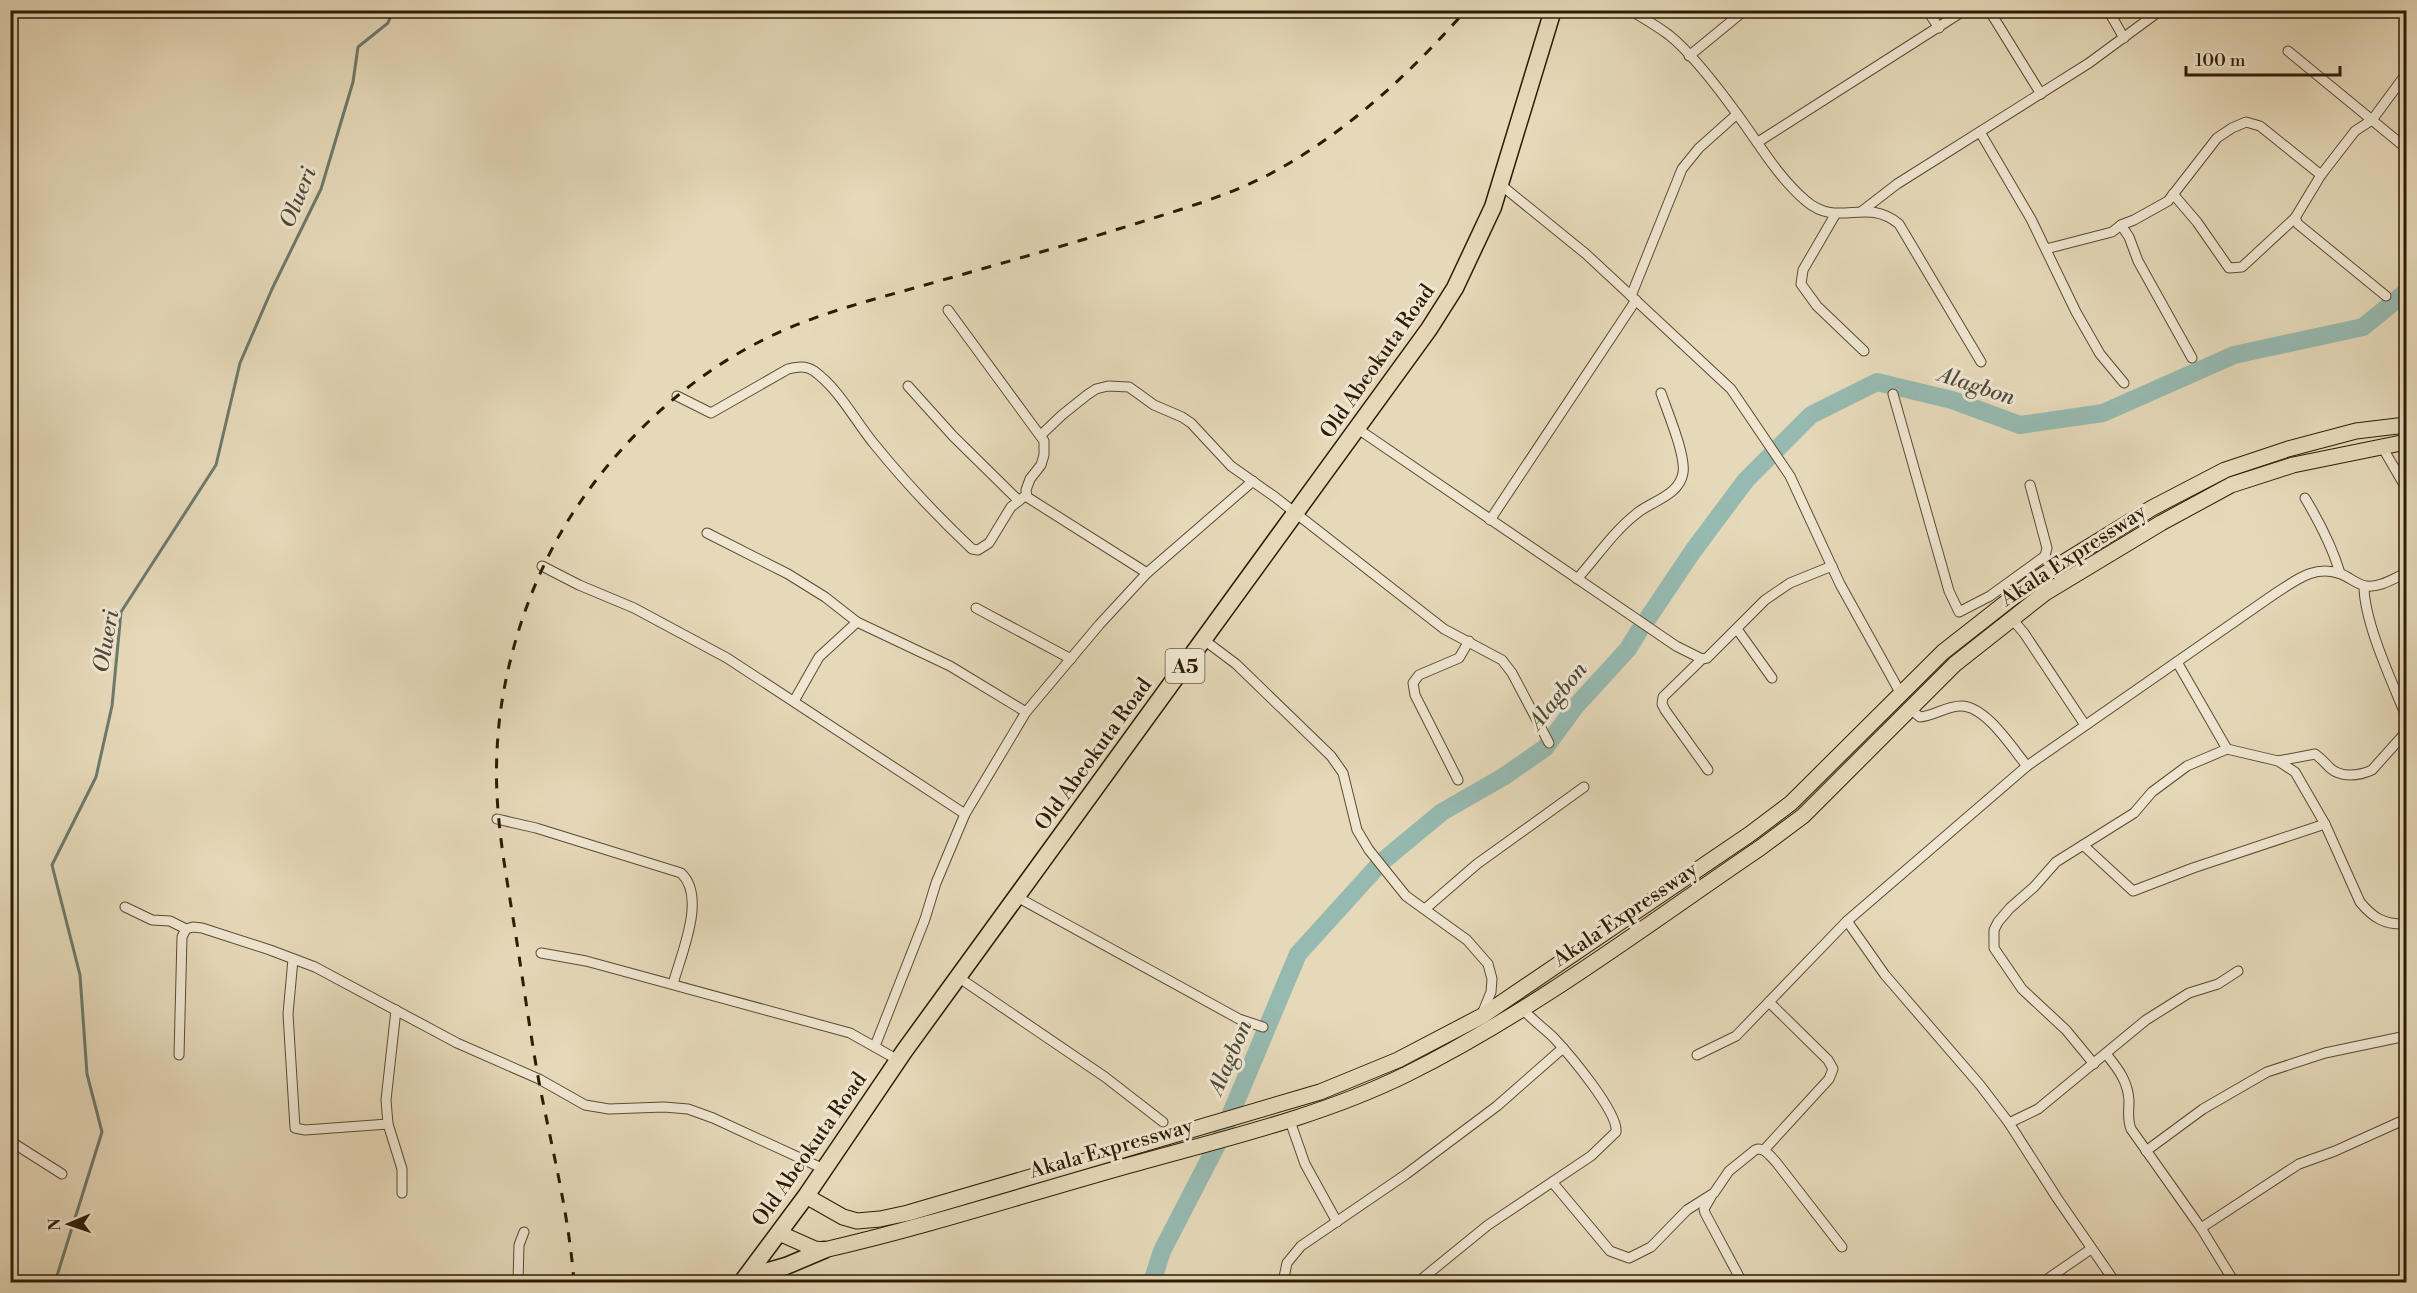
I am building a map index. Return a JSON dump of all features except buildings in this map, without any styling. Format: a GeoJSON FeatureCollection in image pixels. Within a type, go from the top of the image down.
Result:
{"type":"FeatureCollection","features":[{"type":"Feature","properties":{"kind":"highway","name":"Old Abeokuta Road"},"geometry":{"type":"LineString","coordinates":[[745,1280],[806,1196],[898,1060],[1429,330],[1455,288],[1476,246],[1501,185],[1553,10]]}},
{"type":"Feature","properties":{"kind":"highway"},"geometry":{"type":"LineString","coordinates":[[745,1280],[824,1250]]}},
{"type":"Feature","properties":{"kind":"main road","name":"Akala Expressway"},"geometry":{"type":"LineString","coordinates":[[806,1196],[843,1218],[857,1221],[908,1213],[1241,1117],[1320,1092],[1398,1060],[1482,1016],[1703,866],[1791,803],[1943,652],[2035,580],[2152,508],[2225,470],[2288,449],[2356,431],[2406,425]]}},
{"type":"Feature","properties":{"kind":"main road","name":"Akala Expressway"},"geometry":{"type":"LineString","coordinates":[[824,1250],[912,1229],[1209,1142],[1290,1121],[1405,1075],[1491,1030],[1803,816],[1955,664],[2045,593],[2161,523],[2231,485],[2293,465],[2381,445],[2406,442]]}},
{"type":"Feature","properties":{"kind":"main road"},"geometry":{"type":"LineString","coordinates":[[2152,508],[2161,523]]}},
{"type":"Feature","properties":{"kind":"main road"},"geometry":{"type":"LineString","coordinates":[[1482,1016],[1491,1030]]}},
{"type":"Feature","properties":{"kind":"main road"},"geometry":{"type":"LineString","coordinates":[[779,1233],[815,1249],[824,1250]]}},
{"type":"Feature","properties":{"kind":"street"},"geometry":{"type":"LineString","coordinates":[[1630,10],[1670,36],[1689,56],[1737,114],[1782,177],[1806,201],[1819,210],[1835,215],[1862,211],[1883,213],[1899,224],[1981,362]]}},
{"type":"Feature","properties":{"kind":"street"},"geometry":{"type":"LineString","coordinates":[[1689,56],[1745,10]]}},
{"type":"Feature","properties":{"kind":"street"},"geometry":{"type":"LineString","coordinates":[[1927,10],[1939,28]]}},
{"type":"Feature","properties":{"kind":"street"},"geometry":{"type":"LineString","coordinates":[[1758,142],[1965,10]]}},
{"type":"Feature","properties":{"kind":"street"},"geometry":{"type":"LineString","coordinates":[[1989,10],[2041,94]]}},
{"type":"Feature","properties":{"kind":"street"},"geometry":{"type":"LineString","coordinates":[[2108,10],[2124,38]]}},
{"type":"Feature","properties":{"kind":"street"},"geometry":{"type":"LineString","coordinates":[[1862,211],[1898,184],[2041,94],[2161,10]]}},
{"type":"Feature","properties":{"kind":"street"},"geometry":{"type":"LineString","coordinates":[[2288,51],[2406,148]]}},
{"type":"Feature","properties":{"kind":"street"},"geometry":{"type":"LineString","coordinates":[[2173,194],[2197,222],[2229,268],[2242,267],[2295,218],[2297,211],[2315,188],[2321,175],[2355,131],[2372,120],[2406,74]]}},
{"type":"Feature","properties":{"kind":"street"},"geometry":{"type":"LineString","coordinates":[[1490,520],[1634,298],[1682,169],[1699,148],[1737,114]]}},
{"type":"Feature","properties":{"kind":"street"},"geometry":{"type":"LineString","coordinates":[[2046,249],[2112,232],[2168,201],[2217,138],[2246,122],[2259,126],[2321,175]]}},
{"type":"Feature","properties":{"kind":"street"},"geometry":{"type":"LineString","coordinates":[[1980,132],[2031,219],[2100,354],[2124,383]]}},
{"type":"Feature","properties":{"kind":"street"},"geometry":{"type":"LineString","coordinates":[[1501,185],[1577,247],[1731,389],[1790,476],[1832,566],[1901,694]]}},
{"type":"Feature","properties":{"kind":"street"},"geometry":{"type":"LineString","coordinates":[[1835,215],[1803,270],[1801,284],[1818,306],[1864,351]]}},
{"type":"Feature","properties":{"kind":"street"},"geometry":{"type":"LineString","coordinates":[[2295,218],[2298,224],[2386,296]]}},
{"type":"Feature","properties":{"kind":"street"},"geometry":{"type":"LineString","coordinates":[[2121,225],[2129,237],[2138,261],[2192,358]]}},
{"type":"Feature","properties":{"kind":"street"},"geometry":{"type":"LineString","coordinates":[[677,396],[711,413],[788,369],[806,368],[824,380],[842,398],[862,430],[904,482],[972,549],[978,550],[989,543],[1011,507],[1022,498],[1030,479],[1041,465],[1044,441],[948,310]]}},
{"type":"Feature","properties":{"kind":"street"},"geometry":{"type":"LineString","coordinates":[[908,386],[953,436],[1022,498],[1147,573]]}},
{"type":"Feature","properties":{"kind":"street"},"geometry":{"type":"LineString","coordinates":[[1041,435],[1062,415],[1096,389],[1108,386],[1129,387],[1154,405],[1191,423],[1232,466],[1296,513],[1443,629],[1493,654],[1507,665],[1549,742]]}},
{"type":"Feature","properties":{"kind":"street"},"geometry":{"type":"LineString","coordinates":[[1577,579],[1637,513],[1670,493],[1682,477],[1684,471],[1677,439],[1660,393]]}},
{"type":"Feature","properties":{"kind":"street"},"geometry":{"type":"LineString","coordinates":[[1893,394],[1949,591],[1969,632]]}},
{"type":"Feature","properties":{"kind":"street"},"geometry":{"type":"LineString","coordinates":[[1358,429],[1676,646],[1702,659]]}},
{"type":"Feature","properties":{"kind":"street"},"geometry":{"type":"LineString","coordinates":[[2381,445],[2406,488]]}},
{"type":"Feature","properties":{"kind":"street"},"geometry":{"type":"LineString","coordinates":[[875,1046],[925,919],[936,883],[965,814],[1026,712],[1147,573],[1254,481]]}},
{"type":"Feature","properties":{"kind":"street"},"geometry":{"type":"LineString","coordinates":[[1959,612],[1990,596],[2045,556],[2048,548],[2030,485]]}},
{"type":"Feature","properties":{"kind":"street"},"geometry":{"type":"LineString","coordinates":[[2305,498],[2322,526],[2340,573]]}},
{"type":"Feature","properties":{"kind":"street"},"geometry":{"type":"LineString","coordinates":[[707,533],[788,574],[825,597],[857,622],[950,666],[1026,712]]}},
{"type":"Feature","properties":{"kind":"street"},"geometry":{"type":"LineString","coordinates":[[542,566],[579,585],[634,608],[706,647],[794,701],[965,814]]}},
{"type":"Feature","properties":{"kind":"street"},"geometry":{"type":"LineString","coordinates":[[1708,770],[1665,710],[1663,697],[1773,594],[1790,583],[1832,566]]}},
{"type":"Feature","properties":{"kind":"street"},"geometry":{"type":"LineString","coordinates":[[1697,1054],[1736,1036],[1847,921],[2027,766],[2303,576],[2325,570],[2340,573],[2364,586],[2385,583],[2406,573]]}},
{"type":"Feature","properties":{"kind":"street"},"geometry":{"type":"LineString","coordinates":[[2364,586],[2366,606],[2388,675],[2406,716]]}},
{"type":"Feature","properties":{"kind":"street"},"geometry":{"type":"LineString","coordinates":[[976,609],[1071,659]]}},
{"type":"Feature","properties":{"kind":"street"},"geometry":{"type":"LineString","coordinates":[[2012,620],[2024,633],[2085,725]]}},
{"type":"Feature","properties":{"kind":"street"},"geometry":{"type":"LineString","coordinates":[[794,701],[819,657],[857,622]]}},
{"type":"Feature","properties":{"kind":"street"},"geometry":{"type":"LineString","coordinates":[[1737,629],[1772,678]]}},
{"type":"Feature","properties":{"kind":"street"},"geometry":{"type":"LineString","coordinates":[[1204,640],[1236,664],[1331,756],[1343,773],[1357,830],[1364,842],[1406,896],[1467,940],[1488,964],[1492,986],[1482,1016]]}},
{"type":"Feature","properties":{"kind":"street"},"geometry":{"type":"LineString","coordinates":[[1458,780],[1415,695],[1413,683],[1419,675],[1459,658],[1469,641]]}},
{"type":"Feature","properties":{"kind":"street"},"geometry":{"type":"LineString","coordinates":[[2177,662],[2227,748]]}},
{"type":"Feature","properties":{"kind":"street"},"geometry":{"type":"LineString","coordinates":[[1910,709],[1920,717],[1946,708],[1962,706],[1979,710],[2027,766]]}},
{"type":"Feature","properties":{"kind":"street"},"geometry":{"type":"LineString","coordinates":[[2278,761],[2315,754],[2339,774],[2365,774],[2372,770],[2406,732]]}},
{"type":"Feature","properties":{"kind":"street"},"geometry":{"type":"LineString","coordinates":[[2094,1064],[2067,1030],[2022,989],[1994,948],[1993,939],[1998,922],[2056,862],[2134,813],[2152,792],[2187,766],[2227,748],[2278,761],[2295,772],[2325,824],[2360,902],[2368,913],[2383,922],[2406,924]]}},
{"type":"Feature","properties":{"kind":"street"},"geometry":{"type":"LineString","coordinates":[[1425,909],[1477,864],[1584,787]]}},
{"type":"Feature","properties":{"kind":"street"},"geometry":{"type":"LineString","coordinates":[[497,819],[536,828],[681,873],[692,887],[692,914],[674,984]]}},
{"type":"Feature","properties":{"kind":"street"},"geometry":{"type":"LineString","coordinates":[[2083,845],[2133,891],[2193,868],[2325,824]]}},
{"type":"Feature","properties":{"kind":"street"},"geometry":{"type":"LineString","coordinates":[[1017,897],[1239,1019],[1263,1027]]}},
{"type":"Feature","properties":{"kind":"street"},"geometry":{"type":"LineString","coordinates":[[125,907],[152,920],[170,921],[186,929],[202,928],[315,967],[458,1043],[539,1079],[585,1105],[609,1108],[688,1109],[713,1118],[824,1169]]}},
{"type":"Feature","properties":{"kind":"street"},"geometry":{"type":"LineString","coordinates":[[1847,921],[1885,975],[1980,1085],[2009,1123],[2115,1282]]}},
{"type":"Feature","properties":{"kind":"street"},"geometry":{"type":"LineString","coordinates":[[178,1055],[182,937],[186,929]]}},
{"type":"Feature","properties":{"kind":"street"},"geometry":{"type":"LineString","coordinates":[[541,953],[586,961],[850,1033],[898,1060]]}},
{"type":"Feature","properties":{"kind":"street"},"geometry":{"type":"LineString","coordinates":[[293,958],[288,1014],[296,1128],[305,1130],[388,1124]]}},
{"type":"Feature","properties":{"kind":"street"},"geometry":{"type":"LineString","coordinates":[[2009,1123],[2038,1108],[2146,1020],[2189,993],[2218,984],[2238,972]]}},
{"type":"Feature","properties":{"kind":"street"},"geometry":{"type":"LineString","coordinates":[[958,977],[1105,1077],[1163,1122]]}},
{"type":"Feature","properties":{"kind":"street"},"geometry":{"type":"LineString","coordinates":[[1553,1183],[1610,1251],[1629,1258],[1652,1247],[1687,1210],[1714,1192],[1722,1184],[1729,1171],[1755,1150],[1764,1150],[1830,1079],[1833,1069],[1828,1060],[1769,1002]]}},
{"type":"Feature","properties":{"kind":"street"},"geometry":{"type":"LineString","coordinates":[[1418,1282],[1488,1226],[1591,1156],[1616,1132],[1615,1119],[1587,1077],[1563,1048],[1523,1009]]}},
{"type":"Feature","properties":{"kind":"street"},"geometry":{"type":"LineString","coordinates":[[396,1010],[386,1100],[388,1124],[402,1169],[402,1193]]}},
{"type":"Feature","properties":{"kind":"street"},"geometry":{"type":"LineString","coordinates":[[2146,1151],[2203,1109],[2267,1072],[2325,1053],[2406,1036]]}},
{"type":"Feature","properties":{"kind":"street"},"geometry":{"type":"LineString","coordinates":[[1283,1282],[1287,1263],[1301,1246],[1405,1175],[1497,1106],[1563,1048]]}},
{"type":"Feature","properties":{"kind":"street"},"geometry":{"type":"LineString","coordinates":[[2107,1054],[2128,1089],[2127,1119],[2131,1129],[2201,1228],[2234,1282]]}},
{"type":"Feature","properties":{"kind":"street"},"geometry":{"type":"LineString","coordinates":[[2201,1228],[2299,1164],[2335,1151],[2406,1119]]}},
{"type":"Feature","properties":{"kind":"street"},"geometry":{"type":"LineString","coordinates":[[1290,1121],[1305,1164],[1337,1222]]}},
{"type":"Feature","properties":{"kind":"street"},"geometry":{"type":"LineString","coordinates":[[10,1141],[62,1174]]}},
{"type":"Feature","properties":{"kind":"street"},"geometry":{"type":"LineString","coordinates":[[1764,1150],[1842,1247]]}},
{"type":"Feature","properties":{"kind":"street"},"geometry":{"type":"LineString","coordinates":[[1714,1192],[1704,1209],[1705,1213],[1742,1282]]}},
{"type":"Feature","properties":{"kind":"street"},"geometry":{"type":"LineString","coordinates":[[518,1282],[519,1245],[524,1232]]}},
{"type":"Feature","properties":{"kind":"street"},"geometry":{"type":"LineString","coordinates":[[2043,1282],[2091,1249]]}},
{"type":"Feature","properties":{"kind":"street"},"geometry":{"type":"LineString","coordinates":[[10,1277],[18,1282]]}},
{"type":"Feature","properties":{"kind":"waterway","name":"Olueri"},"geometry":{"type":"LineString","coordinates":[[55,1282],[102,1132],[87,1074],[80,975],[52,865],[96,777],[112,706],[121,612],[216,465],[240,363],[272,289],[321,189],[353,82],[358,47],[388,23],[393,10]]}},
{"type":"Feature","properties":{"kind":"waterway","name":"Alagbon"},"geometry":{"type":"LineString","coordinates":[[1648,618],[1693,551],[1746,480],[1811,415],[1877,382],[1952,400],[2020,425],[2103,413],[2234,355],[2363,327],[2406,292]]}},
{"type":"Feature","properties":{"kind":"waterway","name":"Alagbon"},"geometry":{"type":"LineString","coordinates":[[1384,860],[1442,812],[1503,777],[1545,748],[1575,707],[1628,649],[1639,631]]}},
{"type":"Feature","properties":{"kind":"waterway","name":"Alagbon"},"geometry":{"type":"LineString","coordinates":[[1152,1282],[1162,1251],[1221,1137],[1298,954],[1376,868]]}},
{"type":"Feature","properties":{"kind":"railway"},"geometry":{"type":"LineString","coordinates":[[574,1282],[564,1207],[535,1061],[506,876],[498,815],[496,773],[499,720],[504,687],[522,621],[548,558],[563,528],[581,501],[617,454],[660,411],[707,373],[759,342],[819,316],[1138,223],[1204,202],[1252,183],[1296,159],[1374,102],[1399,80],[1466,10]]}}]}
